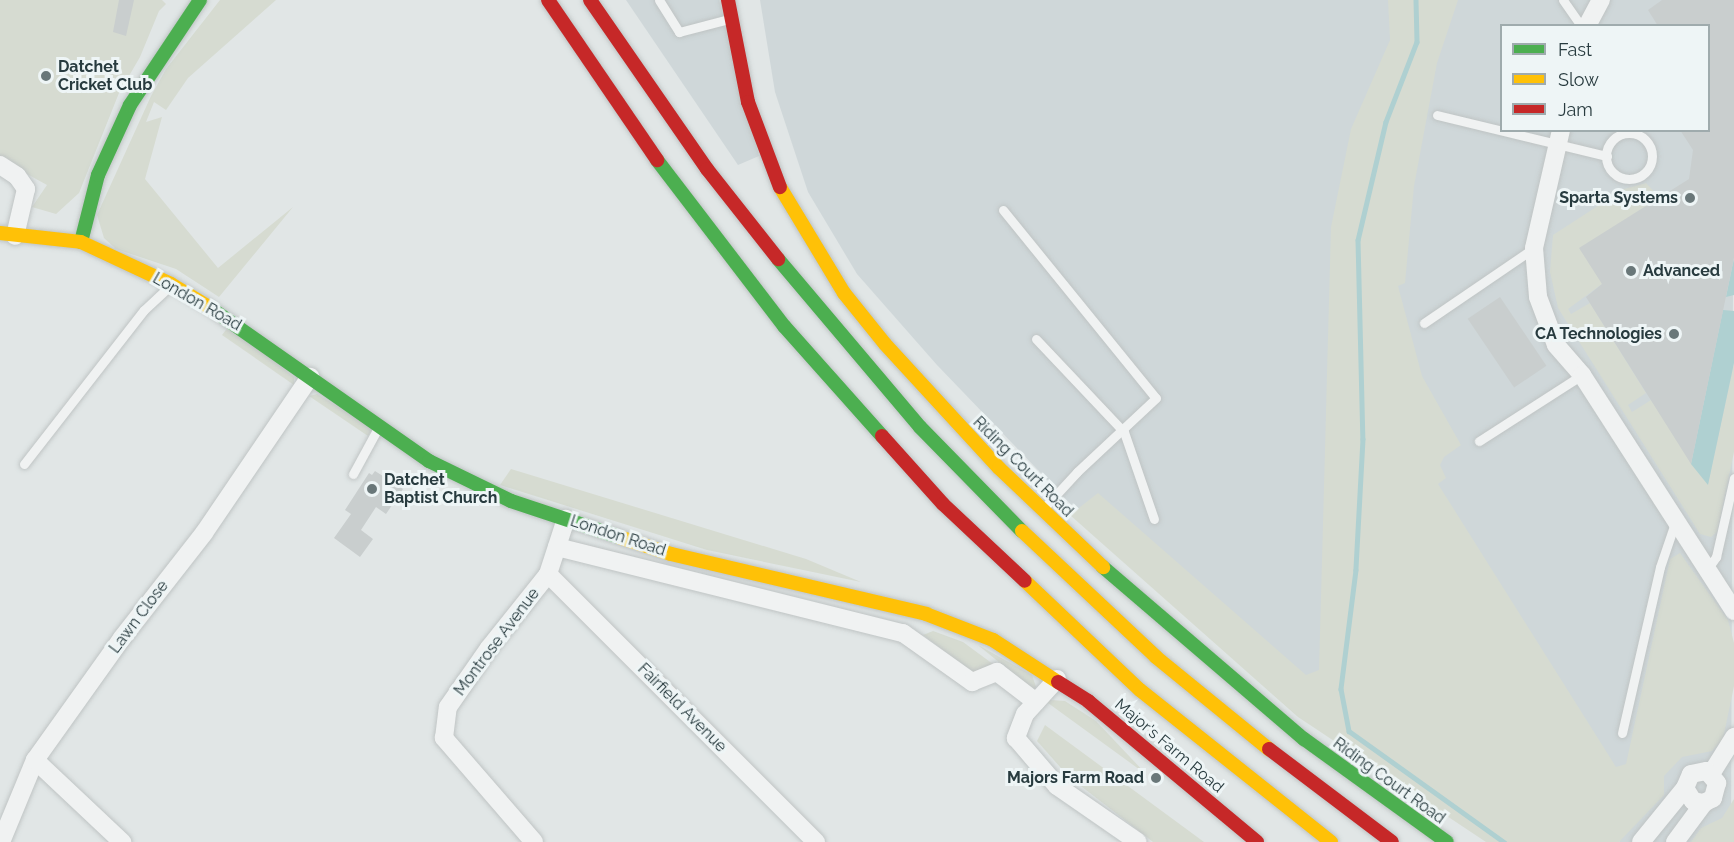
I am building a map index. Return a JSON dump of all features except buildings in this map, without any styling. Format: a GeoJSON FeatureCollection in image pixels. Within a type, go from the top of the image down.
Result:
{"type":"FeatureCollection","features":[{"type":"Feature","properties":{"kind":"main road"},"geometry":{"type":"LineString","coordinates":[[81,242],[98,175],[130,105],[200,0]]}},
{"type":"Feature","properties":{"kind":"main road"},"geometry":{"type":"LineString","coordinates":[[548,0],[622,113],[715,240],[784,326],[913,471],[1024,584],[1140,690],[1330,842]]}},
{"type":"Feature","properties":{"kind":"main road"},"geometry":{"type":"LineString","coordinates":[[590,0],[707,169],[812,303],[920,427],[1033,543],[1156,657],[1239,726],[1392,842]]}},
{"type":"Feature","properties":{"kind":"main road","name":"Riding Court Road"},"geometry":{"type":"LineString","coordinates":[[728,0],[748,102],[782,193],[809,240],[885,344],[1042,510],[1212,665],[1304,739],[1447,842]]}},
{"type":"Feature","properties":{"kind":"main road","name":"London Road"},"geometry":{"type":"LineString","coordinates":[[8,234],[81,242],[171,284],[236,324],[379,426],[470,484],[671,554],[926,614],[993,640],[1057,679]]}},
{"type":"Feature","properties":{"kind":"main road","name":"Major's Farm Road"},"geometry":{"type":"LineString","coordinates":[[1057,679],[1088,701],[1257,842]]}},
{"type":"Feature","properties":{"kind":"street"},"geometry":{"type":"LineString","coordinates":[[1588,24],[1601,0]]}},
{"type":"Feature","properties":{"kind":"street"},"geometry":{"type":"LineString","coordinates":[[1560,137],[1534,248],[1538,297],[1556,345],[1582,375],[1734,611]]}},
{"type":"Feature","properties":{"kind":"street"},"geometry":{"type":"LineString","coordinates":[[0,165],[17,176],[26,189],[8,234]]}},
{"type":"Feature","properties":{"kind":"street","name":"Lawn Close"},"geometry":{"type":"LineString","coordinates":[[1,842],[35,759],[204,533],[310,377]]}},
{"type":"Feature","properties":{"kind":"street","name":"Montrose Avenue"},"geometry":{"type":"LineString","coordinates":[[534,842],[444,738],[448,707],[489,648],[548,574],[566,519]]}},
{"type":"Feature","properties":{"kind":"street"},"geometry":{"type":"LineString","coordinates":[[557,547],[903,633],[972,682],[997,672],[1036,702]]}},
{"type":"Feature","properties":{"kind":"street","name":"Fairfield Avenue"},"geometry":{"type":"LineString","coordinates":[[548,574],[816,842]]}},
{"type":"Feature","properties":{"kind":"street"},"geometry":{"type":"LineString","coordinates":[[1057,679],[1025,714],[1016,738],[1057,786],[1138,842]]}},
{"type":"Feature","properties":{"kind":"street"},"geometry":{"type":"LineString","coordinates":[[1712,774],[1734,737]]}},
{"type":"Feature","properties":{"kind":"street"},"geometry":{"type":"LineString","coordinates":[[35,759],[122,842]]}},
{"type":"Feature","properties":{"kind":"street"},"geometry":{"type":"LineString","coordinates":[[1641,842],[1685,788],[1691,774],[1701,770],[1712,774],[1718,788],[1713,798],[1704,803],[1675,842]]}},
{"type":"Feature","properties":{"kind":"street"},"geometry":{"type":"LineString","coordinates":[[1685,788],[1693,801],[1704,803]]}},
{"type":"Feature","properties":{"kind":"lane"},"geometry":{"type":"LineString","coordinates":[[659,0],[679,32],[731,19]]}},
{"type":"Feature","properties":{"kind":"lane"},"geometry":{"type":"LineString","coordinates":[[1563,0],[1580,24]]}},
{"type":"Feature","properties":{"kind":"lane"},"geometry":{"type":"LineString","coordinates":[[1437,115],[1500,126]]}},
{"type":"Feature","properties":{"kind":"lane"},"geometry":{"type":"LineString","coordinates":[[1532,132],[1560,137],[1607,156],[1612,170],[1632,178],[1646,172],[1652,151],[1644,138],[1631,133],[1611,142],[1607,156]]}},
{"type":"Feature","properties":{"kind":"lane"},"geometry":{"type":"LineString","coordinates":[[1003,210],[1156,398],[1124,432],[1077,472],[1042,510]]}},
{"type":"Feature","properties":{"kind":"lane"},"geometry":{"type":"LineString","coordinates":[[1424,323],[1534,248]]}},
{"type":"Feature","properties":{"kind":"lane"},"geometry":{"type":"LineString","coordinates":[[24,464],[144,310],[164,295],[171,284]]}},
{"type":"Feature","properties":{"kind":"lane"},"geometry":{"type":"LineString","coordinates":[[1036,339],[1124,432],[1154,519]]}},
{"type":"Feature","properties":{"kind":"lane"},"geometry":{"type":"LineString","coordinates":[[1479,441],[1582,375]]}},
{"type":"Feature","properties":{"kind":"lane"},"geometry":{"type":"LineString","coordinates":[[353,474],[379,426]]}},
{"type":"Feature","properties":{"kind":"lane"},"geometry":{"type":"LineString","coordinates":[[1708,568],[1716,557],[1734,478]]}},
{"type":"Feature","properties":{"kind":"lane"},"geometry":{"type":"LineString","coordinates":[[1622,733],[1660,567],[1676,520]]}},
{"type":"Feature","properties":{"kind":"shaded area","name":"Datchet Cricket Club"},"geometry":{"type":"Polygon","coordinates":[[[0,0],[162,0],[166,4],[159,11],[140,57],[119,93],[79,193],[56,214],[32,207],[47,185],[0,159],[0,0]]]}},
{"type":"Feature","properties":{"kind":"shaded area"},"geometry":{"type":"Polygon","coordinates":[[[220,0],[276,0],[188,78],[166,110],[154,102],[146,122],[162,117],[145,179],[218,268],[293,207],[219,297],[176,269],[116,249],[104,238],[97,215],[151,96],[166,69],[220,0]]]}},
{"type":"Feature","properties":{"kind":"shaded area"},"geometry":{"type":"Polygon","coordinates":[[[626,0],[719,0],[759,156],[738,165],[626,0]]]}},
{"type":"Feature","properties":{"kind":"shaded area"},"geometry":{"type":"Polygon","coordinates":[[[760,0],[1416,0],[1341,689],[1306,704],[1084,518],[937,365],[857,274],[808,192],[775,92],[760,0]]]}},
{"type":"Feature","properties":{"kind":"shaded area"},"geometry":{"type":"Polygon","coordinates":[[[1388,0],[1458,0],[1437,63],[1414,186],[1405,283],[1398,286],[1422,376],[1461,445],[1444,457],[1440,465],[1446,478],[1438,484],[1616,767],[1626,764],[1670,559],[1680,553],[1728,620],[1734,643],[1734,686],[1723,739],[1712,751],[1682,757],[1664,776],[1664,795],[1619,842],[1486,842],[1298,717],[1070,515],[1098,493],[1306,675],[1319,670],[1331,227],[1351,129],[1390,40],[1388,0]]]}},
{"type":"Feature","properties":{"kind":"shaded area"},"geometry":{"type":"Polygon","coordinates":[[[1423,0],[1734,0],[1731,842],[1619,842],[1624,833],[1390,412],[1382,301],[1423,0]]]}},
{"type":"Feature","properties":{"kind":"shaded area"},"geometry":{"type":"Polygon","coordinates":[[[1646,183],[1660,198],[1602,284],[1568,309],[1571,314],[1590,303],[1646,393],[1628,405],[1632,412],[1651,400],[1708,484],[1734,363],[1734,452],[1717,532],[1711,537],[1700,534],[1558,308],[1550,272],[1553,235],[1624,189],[1646,183]]]}},
{"type":"Feature","properties":{"kind":"shaded area"},"geometry":{"type":"Polygon","coordinates":[[[229,326],[294,377],[294,385],[222,335],[229,326]]]}},
{"type":"Feature","properties":{"kind":"shaded area"},"geometry":{"type":"Polygon","coordinates":[[[317,394],[373,428],[368,436],[309,396],[317,394]]]}},
{"type":"Feature","properties":{"kind":"shaded area"},"geometry":{"type":"Polygon","coordinates":[[[511,469],[806,559],[861,582],[707,550],[500,485],[511,469]]]}},
{"type":"Feature","properties":{"kind":"shaded area"},"geometry":{"type":"Polygon","coordinates":[[[933,631],[963,642],[997,667],[978,676],[923,635],[933,631]]]}},
{"type":"Feature","properties":{"kind":"shaded area"},"geometry":{"type":"Polygon","coordinates":[[[978,645],[1032,675],[1036,687],[1033,690],[978,645]]]}},
{"type":"Feature","properties":{"kind":"shaded area"},"geometry":{"type":"Polygon","coordinates":[[[1050,700],[1065,701],[1096,721],[1147,775],[1048,703],[1050,700]]]}},
{"type":"Feature","properties":{"kind":"shaded area"},"geometry":{"type":"Polygon","coordinates":[[[1045,725],[1204,842],[1153,842],[1068,776],[1037,741],[1045,725]]]}},
{"type":"Feature","properties":{"kind":"shaded area"},"geometry":{"type":"Polygon","coordinates":[[[1734,799],[1734,842],[1691,842],[1701,828],[1722,818],[1734,799]]]}},
{"type":"Feature","properties":{"kind":"water"},"geometry":{"type":"Polygon","coordinates":[[[1734,258],[1734,295],[1726,297],[1734,258]]]}},
{"type":"Feature","properties":{"kind":"water"},"geometry":{"type":"Polygon","coordinates":[[[1723,310],[1734,311],[1734,363],[1708,485],[1691,464],[1723,310]]]}},
{"type":"Feature","properties":{"kind":"waterway"},"geometry":{"type":"LineString","coordinates":[[1416,0],[1417,42],[1386,122],[1358,240],[1363,439],[1356,570],[1341,689],[1349,731],[1504,842]]}},
{"type":"Feature","properties":{"kind":"traffic: fast"},"geometry":{"type":"LineString","coordinates":[[81,242],[98,175],[130,105],[200,0]]}},
{"type":"Feature","properties":{"kind":"traffic: fast"},"geometry":{"type":"LineString","coordinates":[[657,160],[784,326],[882,436]]}},
{"type":"Feature","properties":{"kind":"traffic: fast"},"geometry":{"type":"LineString","coordinates":[[778,259],[920,427],[1022,531]]}},
{"type":"Feature","properties":{"kind":"traffic: fast"},"geometry":{"type":"LineString","coordinates":[[209,307],[429,461],[511,501],[619,537]]}},
{"type":"Feature","properties":{"kind":"traffic: fast"},"geometry":{"type":"LineString","coordinates":[[1103,567],[1304,739],[1447,842]]}},
{"type":"Feature","properties":{"kind":"traffic: slow"},"geometry":{"type":"LineString","coordinates":[[780,187],[844,293],[885,344],[999,468],[1103,567]]}},
{"type":"Feature","properties":{"kind":"traffic: slow"},"geometry":{"type":"LineString","coordinates":[[0,233],[81,242],[171,284],[209,307]]}},
{"type":"Feature","properties":{"kind":"traffic: slow"},"geometry":{"type":"LineString","coordinates":[[1022,531],[1156,657],[1269,749]]}},
{"type":"Feature","properties":{"kind":"traffic: slow"},"geometry":{"type":"LineString","coordinates":[[619,537],[671,554],[926,614],[993,640],[1058,682]]}},
{"type":"Feature","properties":{"kind":"traffic: slow"},"geometry":{"type":"LineString","coordinates":[[1025,581],[1140,690],[1331,842]]}},
{"type":"Feature","properties":{"kind":"traffic: jam"},"geometry":{"type":"LineString","coordinates":[[548,0],[657,160]]}},
{"type":"Feature","properties":{"kind":"traffic: jam"},"geometry":{"type":"LineString","coordinates":[[590,0],[707,169],[778,259]]}},
{"type":"Feature","properties":{"kind":"traffic: jam"},"geometry":{"type":"LineString","coordinates":[[728,0],[748,102],[780,187]]}},
{"type":"Feature","properties":{"kind":"traffic: jam"},"geometry":{"type":"LineString","coordinates":[[882,436],[943,504],[1025,581]]}},
{"type":"Feature","properties":{"kind":"traffic: jam"},"geometry":{"type":"LineString","coordinates":[[1058,682],[1088,701],[1257,842]]}},
{"type":"Feature","properties":{"kind":"traffic: jam"},"geometry":{"type":"LineString","coordinates":[[1269,749],[1392,842]]}},
{"type":"Feature","properties":{"kind":"place","name":"Datchet Cricket Club"},"geometry":{"type":"Point","coordinates":[46,76]}},
{"type":"Feature","properties":{"kind":"place","name":"Sparta Systems"},"geometry":{"type":"Point","coordinates":[1690,198]}},
{"type":"Feature","properties":{"kind":"place","name":"Advanced"},"geometry":{"type":"Point","coordinates":[1631,271]}},
{"type":"Feature","properties":{"kind":"place","name":"CA Technologies"},"geometry":{"type":"Point","coordinates":[1674,334]}},
{"type":"Feature","properties":{"kind":"place","name":"Datchet Baptist Church"},"geometry":{"type":"Point","coordinates":[372,489]}},
{"type":"Feature","properties":{"kind":"place","name":"Majors Farm Road"},"geometry":{"type":"Point","coordinates":[1156,778]}}]}
